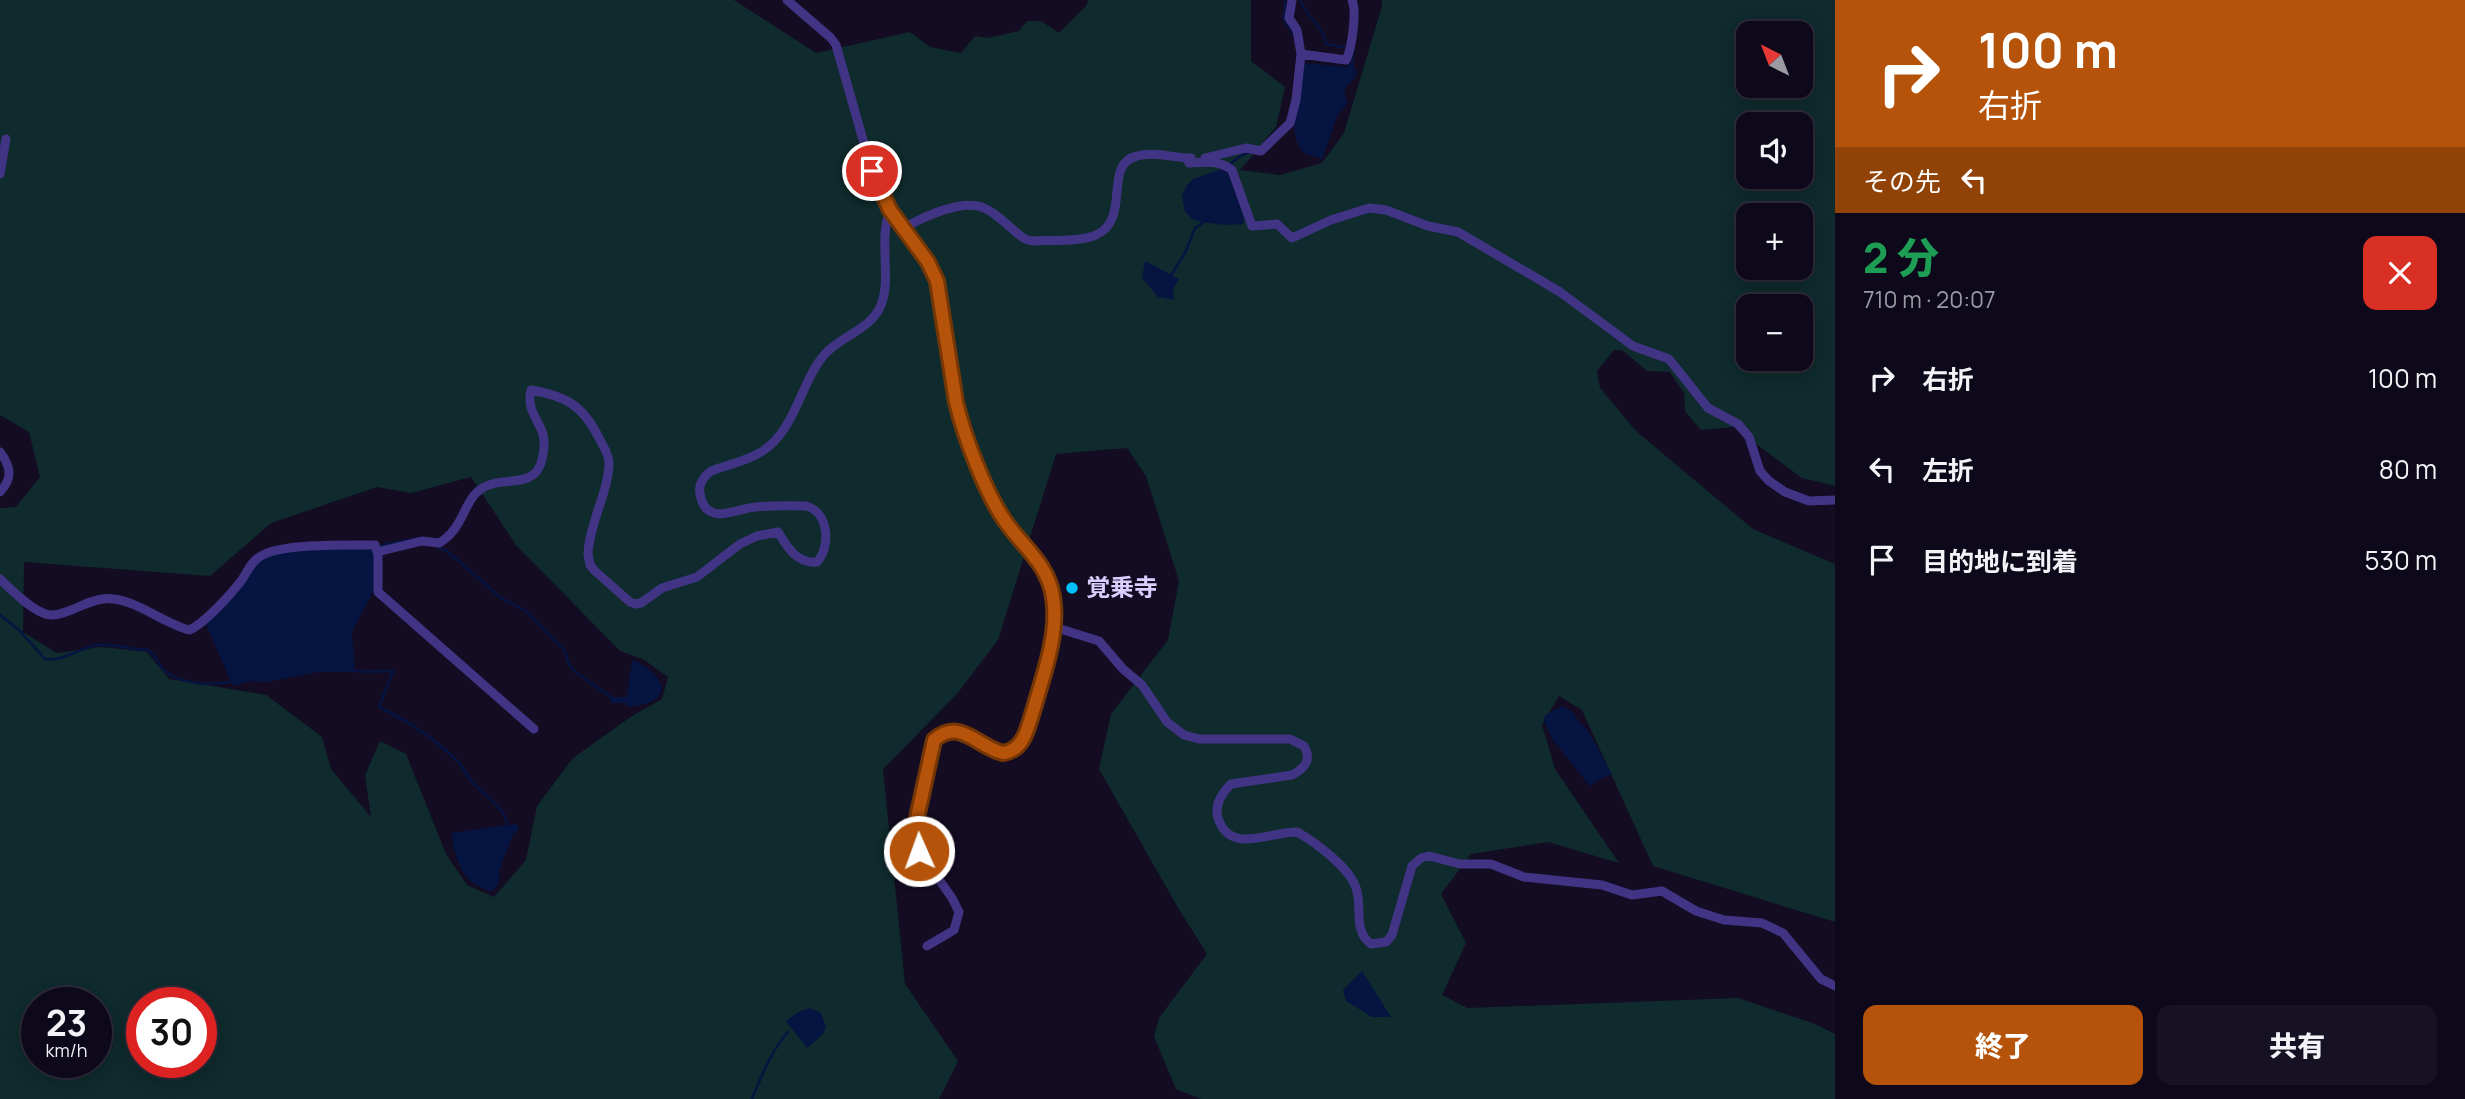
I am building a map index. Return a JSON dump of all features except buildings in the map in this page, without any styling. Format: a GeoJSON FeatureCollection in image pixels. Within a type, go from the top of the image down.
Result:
{"type":"FeatureCollection","features":[{"type":"Feature","properties":{"kind":"street"},"geometry":{"type":"LineString","coordinates":[[787,0],[836,44],[867,154],[890,210],[928,262],[937,281],[952,385],[960,419],[994,502],[1005,521],[1041,563],[1053,599],[1054,627],[1036,701],[1025,736],[1017,748],[1003,753],[995,751],[968,735],[951,730],[943,732],[931,745],[917,818],[919,851],[923,861],[946,889],[959,912],[954,930],[927,946]]}},
{"type":"Feature","properties":{"kind":"street"},"geometry":{"type":"LineString","coordinates":[[904,228],[967,205],[985,208],[1024,239],[1032,241],[1094,237],[1108,229],[1114,217],[1119,171],[1126,161],[1135,156],[1146,154],[1209,158],[1246,148],[1261,151],[1290,123],[1300,75],[1301,54],[1297,30],[1289,18],[1292,0]]}},
{"type":"Feature","properties":{"kind":"street"},"geometry":{"type":"LineString","coordinates":[[1301,54],[1346,60],[1355,12],[1352,0]]}},
{"type":"Feature","properties":{"kind":"street"},"geometry":{"type":"LineString","coordinates":[[0,174],[6,139]]}},
{"type":"Feature","properties":{"kind":"street"},"geometry":{"type":"LineString","coordinates":[[1186,158],[1189,163],[1213,162],[1228,167],[1252,226],[1277,224],[1292,238],[1331,220],[1369,208],[1386,210],[1428,226],[1458,232],[1560,292],[1633,346],[1669,359],[1708,408],[1738,424],[1749,437],[1760,471],[1769,481],[1785,492],[1809,501],[1835,500]]}},
{"type":"Feature","properties":{"kind":"street"},"geometry":{"type":"LineString","coordinates":[[377,552],[422,541],[439,543],[458,526],[474,495],[484,487],[529,479],[535,473],[542,461],[544,435],[530,406],[531,390],[557,395],[571,402],[590,421],[606,452],[608,468],[588,554],[590,565],[595,571],[630,602],[641,603],[662,588],[697,576],[740,544],[757,536],[778,532],[799,559],[807,563],[817,562],[826,548],[825,530],[819,513],[813,508],[752,507],[726,515],[717,514],[702,500],[699,485],[711,471],[762,452],[775,440],[823,356],[832,346],[866,325],[875,316],[882,302],[884,226],[890,210]]}},
{"type":"Feature","properties":{"kind":"street"},"geometry":{"type":"LineString","coordinates":[[0,452],[8,466],[10,477],[0,492]]}},
{"type":"Feature","properties":{"kind":"street"},"geometry":{"type":"LineString","coordinates":[[0,579],[46,614],[59,614],[112,598],[125,601],[189,630],[231,591],[254,561],[263,554],[288,548],[375,545],[378,592],[534,729]]}},
{"type":"Feature","properties":{"kind":"street"},"geometry":{"type":"LineString","coordinates":[[1054,627],[1099,641],[1123,669],[1142,685],[1167,722],[1184,735],[1199,738],[1290,739],[1304,746],[1308,757],[1307,764],[1292,775],[1231,784],[1218,803],[1219,822],[1232,836],[1242,840],[1297,832],[1347,870],[1358,891],[1360,931],[1364,939],[1371,944],[1386,942],[1392,935],[1412,866],[1421,858],[1429,856],[1460,864],[1491,864],[1524,877],[1602,884],[1632,895],[1661,891],[1696,911],[1724,920],[1762,923],[1783,933],[1821,979],[1835,986]]}},
{"type":"Feature","properties":{"kind":"green space"},"geometry":{"type":"Polygon","coordinates":[[[0,0],[734,0],[816,53],[910,32],[930,47],[961,53],[975,36],[987,38],[1019,31],[1027,21],[1041,21],[1059,33],[1087,5],[1088,0],[1251,0],[1251,61],[1285,87],[1276,127],[1240,170],[1280,175],[1322,163],[1344,133],[1382,0],[1835,0],[1835,486],[1802,478],[1733,427],[1701,430],[1685,411],[1684,393],[1670,372],[1647,371],[1622,350],[1614,350],[1597,371],[1600,388],[1636,431],[1753,529],[1835,564],[1835,922],[1653,866],[1582,710],[1559,696],[1542,725],[1555,769],[1619,863],[1548,842],[1471,854],[1441,894],[1466,943],[1442,995],[1467,1008],[1738,998],[1815,1024],[1835,1034],[1835,1099],[1201,1099],[1176,1089],[1154,1037],[1159,1018],[1207,954],[1099,769],[1111,714],[1168,640],[1179,581],[1146,476],[1127,448],[1056,454],[998,640],[957,694],[883,769],[905,984],[958,1061],[939,1099],[0,1099],[0,508],[16,507],[40,477],[29,432],[0,415],[0,0]],[[471,477],[411,493],[377,487],[271,523],[210,576],[24,562],[23,632],[57,653],[102,647],[147,652],[169,679],[266,695],[322,737],[331,769],[371,817],[365,775],[380,741],[406,754],[446,854],[467,885],[494,897],[526,860],[537,806],[573,758],[632,716],[662,699],[668,677],[643,659],[620,651],[516,545],[471,477]]]}},
{"type":"Feature","properties":{"kind":"shaded area"},"geometry":{"type":"Polygon","coordinates":[[[1303,63],[1348,67],[1348,64],[1354,64],[1354,69],[1357,70],[1346,88],[1348,103],[1337,116],[1322,159],[1304,153],[1295,133],[1294,121],[1303,63]]]}},
{"type":"Feature","properties":{"kind":"shaded area"},"geometry":{"type":"Polygon","coordinates":[[[1225,168],[1229,171],[1244,219],[1243,224],[1225,225],[1194,220],[1185,212],[1182,195],[1187,185],[1193,179],[1225,168]]]}},
{"type":"Feature","properties":{"kind":"shaded area"},"geometry":{"type":"Polygon","coordinates":[[[1145,261],[1179,279],[1173,289],[1174,300],[1158,297],[1142,278],[1145,261]]]}},
{"type":"Feature","properties":{"kind":"shaded area"},"geometry":{"type":"Polygon","coordinates":[[[291,550],[373,550],[376,556],[375,588],[352,632],[355,672],[318,672],[267,682],[250,681],[233,686],[205,622],[263,557],[291,550]]]}},
{"type":"Feature","properties":{"kind":"shaded area"},"geometry":{"type":"Polygon","coordinates":[[[632,660],[655,675],[659,680],[661,692],[654,700],[640,705],[629,707],[625,703],[611,703],[611,697],[627,697],[632,660]]]}},
{"type":"Feature","properties":{"kind":"shaded area"},"geometry":{"type":"Polygon","coordinates":[[[1562,706],[1572,711],[1587,729],[1612,774],[1590,786],[1553,740],[1543,719],[1562,706]]]}},
{"type":"Feature","properties":{"kind":"shaded area"},"geometry":{"type":"Polygon","coordinates":[[[516,824],[518,830],[513,834],[495,888],[490,892],[472,882],[460,865],[452,833],[516,824]]]}},
{"type":"Feature","properties":{"kind":"shaded area"},"geometry":{"type":"Polygon","coordinates":[[[1362,971],[1391,1017],[1372,1017],[1346,1001],[1343,990],[1362,971]]]}},
{"type":"Feature","properties":{"kind":"shaded area"},"geometry":{"type":"Polygon","coordinates":[[[810,1008],[821,1013],[826,1027],[823,1034],[807,1048],[786,1021],[800,1011],[810,1008]]]}},
{"type":"Feature","properties":{"kind":"waterway"},"geometry":{"type":"LineString","coordinates":[[1285,0],[1284,19],[1294,35]]}},
{"type":"Feature","properties":{"kind":"waterway"},"geometry":{"type":"LineString","coordinates":[[1300,0],[1322,32],[1326,44],[1348,48]]}},
{"type":"Feature","properties":{"kind":"waterway"},"geometry":{"type":"LineString","coordinates":[[1352,66],[1353,52]]}},
{"type":"Feature","properties":{"kind":"waterway"},"geometry":{"type":"LineString","coordinates":[[1230,164],[1242,155],[1254,151]]}},
{"type":"Feature","properties":{"kind":"waterway"},"geometry":{"type":"LineString","coordinates":[[1170,277],[1186,251],[1195,228],[1204,222]]}},
{"type":"Feature","properties":{"kind":"waterway"},"geometry":{"type":"LineString","coordinates":[[382,545],[419,538]]}},
{"type":"Feature","properties":{"kind":"waterway"},"geometry":{"type":"LineString","coordinates":[[435,546],[447,551],[501,598],[526,611],[565,651],[574,671],[612,698]]}},
{"type":"Feature","properties":{"kind":"waterway"},"geometry":{"type":"LineString","coordinates":[[0,615],[20,631],[45,659],[59,658],[91,646],[110,645],[148,650],[166,672],[181,680],[209,684],[234,681]]}},
{"type":"Feature","properties":{"kind":"waterway"},"geometry":{"type":"LineString","coordinates":[[354,670],[393,671],[379,707],[421,731],[450,754],[473,783],[500,808],[508,827]]}},
{"type":"Feature","properties":{"kind":"waterway"},"geometry":{"type":"LineString","coordinates":[[752,1099],[772,1055],[788,1032]]}},
{"type":"Feature","properties":{"kind":"place","name":"覚乗寺"},"geometry":{"type":"Point","coordinates":[1072,588]}},
{"type":"Feature","properties":{"kind":"route"},"geometry":{"type":"LineString","coordinates":[[872,171],[890,210],[928,262],[937,281],[952,385],[960,419],[994,502],[1005,521],[1041,563],[1053,599],[1054,627],[1036,701],[1022,743],[1010,752],[1003,753],[968,735],[951,730],[943,732],[934,740],[917,818],[919,851]]}}]}
